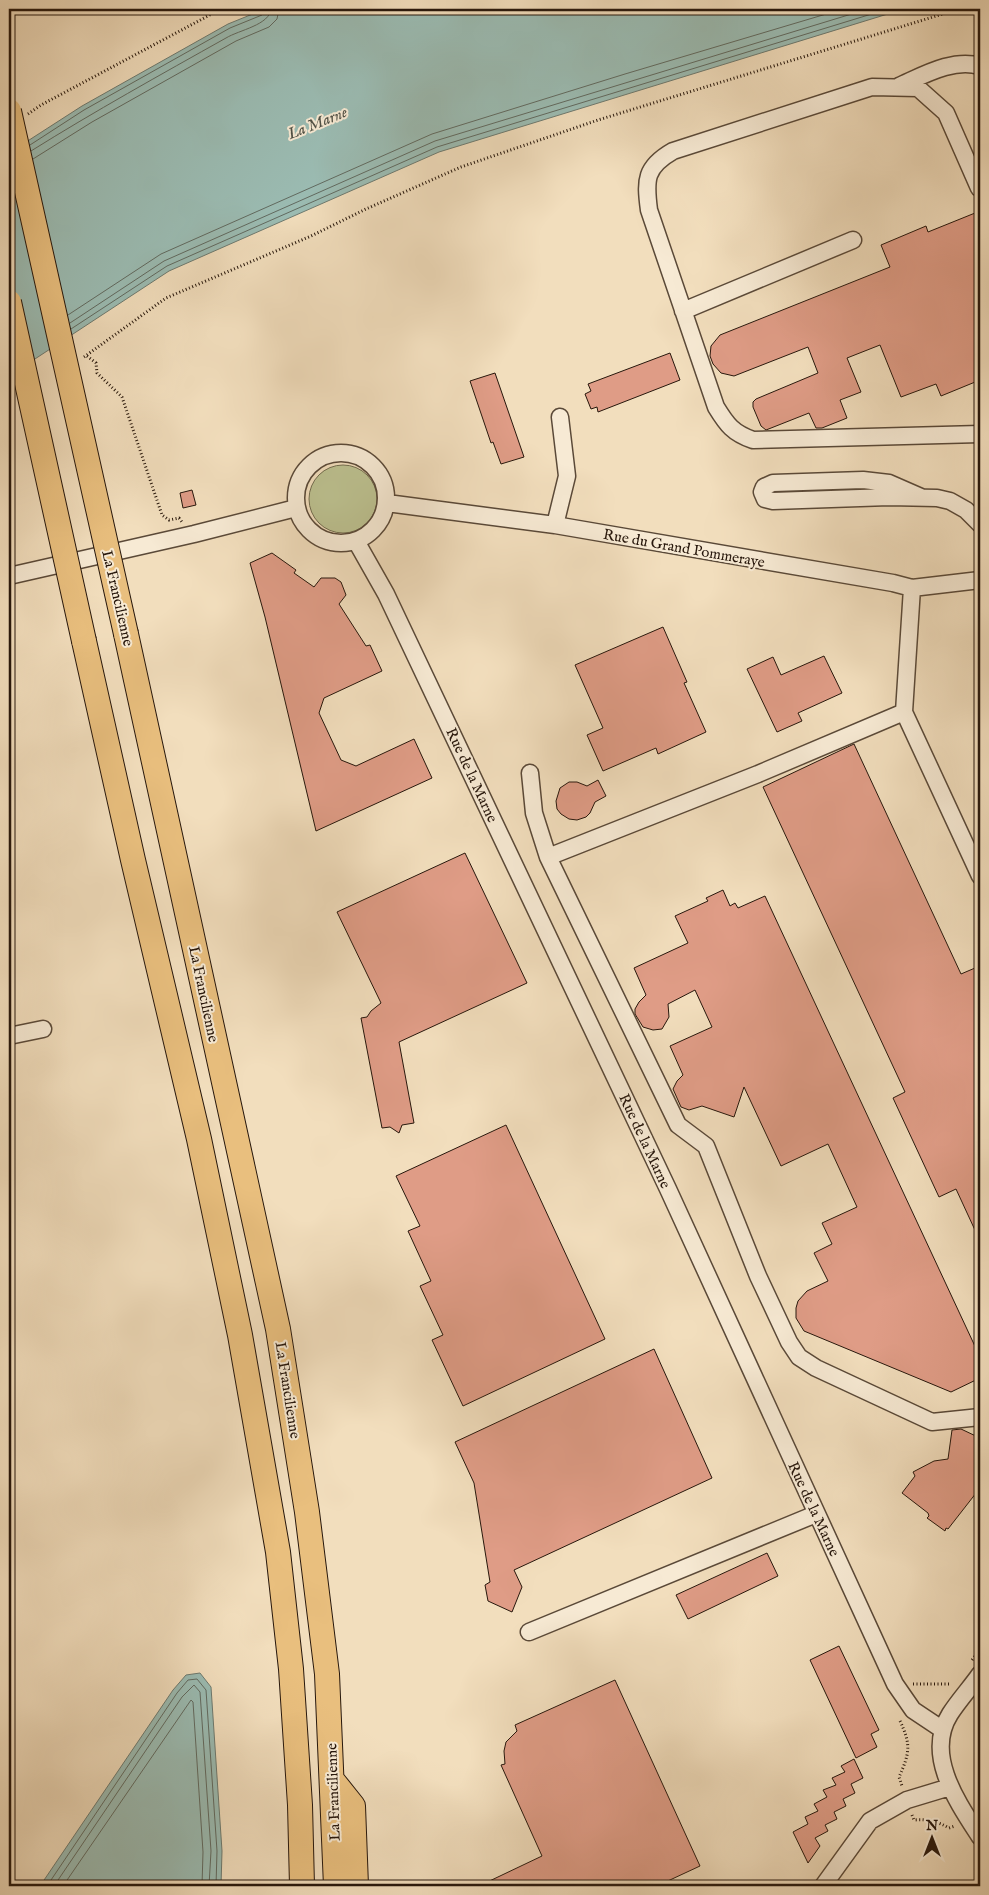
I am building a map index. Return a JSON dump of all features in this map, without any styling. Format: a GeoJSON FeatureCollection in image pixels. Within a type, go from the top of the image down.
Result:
{"type":"FeatureCollection","features":[{"type":"Feature","properties":{"kind":"highway","name":"La Francilienne"},"geometry":{"type":"LineString","coordinates":[[17,113],[126,634],[278,1329],[307,1512],[326,1665],[333,1781],[336,1886]]}},
{"type":"Feature","properties":{"kind":"highway"},"geometry":{"type":"LineString","coordinates":[[9,302],[133,860],[199,1139],[240,1335],[275,1533],[291,1670],[300,1805],[302,1886]]}},
{"type":"Feature","properties":{"kind":"highway"},"geometry":{"type":"LineString","coordinates":[[333,1781],[353,1806],[356,1886]]}},
{"type":"Feature","properties":{"kind":"street"},"geometry":{"type":"LineString","coordinates":[[897,86],[929,72],[954,65],[980,66]]}},
{"type":"Feature","properties":{"kind":"street"},"geometry":{"type":"LineString","coordinates":[[979,188],[946,113],[918,88],[872,86],[673,151],[657,160],[650,174],[646,190],[650,210],[716,407],[727,425],[739,435],[753,440],[980,434]]}},
{"type":"Feature","properties":{"kind":"street"},"geometry":{"type":"LineString","coordinates":[[683,310],[853,240]]}},
{"type":"Feature","properties":{"kind":"street"},"geometry":{"type":"LineString","coordinates":[[555,525],[567,476],[560,416]]}},
{"type":"Feature","properties":{"kind":"street"},"geometry":{"type":"LineString","coordinates":[[339,452],[354,454],[369,462],[380,473],[386,488],[387,503],[384,516],[368,536],[341,544],[326,541],[312,534],[302,522],[296,508],[296,492],[301,477],[310,464],[324,456],[339,452]]}},
{"type":"Feature","properties":{"kind":"street"},"geometry":{"type":"LineString","coordinates":[[921,497],[889,483],[863,480],[773,483],[764,487],[762,492],[765,499],[773,501],[921,497],[950,501],[966,510],[980,524]]}},
{"type":"Feature","properties":{"kind":"street","name":"Rue du Grand Pommeraye"},"geometry":{"type":"LineString","coordinates":[[387,503],[555,525],[893,583],[912,588],[980,580]]}},
{"type":"Feature","properties":{"kind":"street"},"geometry":{"type":"LineString","coordinates":[[9,576],[194,534],[296,508]]}},
{"type":"Feature","properties":{"kind":"street","name":"Rue de la Marne"},"geometry":{"type":"LineString","coordinates":[[356,541],[395,612],[668,1189],[899,1692],[913,1710],[943,1730]]}},
{"type":"Feature","properties":{"kind":"street"},"geometry":{"type":"LineString","coordinates":[[912,588],[904,712],[976,857],[980,876]]}},
{"type":"Feature","properties":{"kind":"street"},"geometry":{"type":"LineString","coordinates":[[548,857],[758,774],[904,712]]}},
{"type":"Feature","properties":{"kind":"street"},"geometry":{"type":"LineString","coordinates":[[530,773],[534,813],[548,857],[678,1124],[706,1146],[758,1276],[798,1357],[816,1368],[932,1422],[980,1418]]}},
{"type":"Feature","properties":{"kind":"street"},"geometry":{"type":"LineString","coordinates":[[9,1036],[43,1029]]}},
{"type":"Feature","properties":{"kind":"street"},"geometry":{"type":"LineString","coordinates":[[529,1632],[816,1514]]}},
{"type":"Feature","properties":{"kind":"street"},"geometry":{"type":"LineString","coordinates":[[974,1670],[943,1730],[944,1766],[950,1787],[980,1837]]}},
{"type":"Feature","properties":{"kind":"street"},"geometry":{"type":"LineString","coordinates":[[823,1886],[870,1821],[907,1800],[950,1787]]}},
{"type":"Feature","properties":{"kind":"path"},"geometry":{"type":"LineString","coordinates":[[17,113],[40,105],[221,9]]}},
{"type":"Feature","properties":{"kind":"path"},"geometry":{"type":"LineString","coordinates":[[194,534],[185,530],[179,518],[169,520],[162,515],[122,398],[97,373],[96,362],[87,356],[166,298],[311,236],[366,209],[461,167],[598,120],[959,9]]}},
{"type":"Feature","properties":{"kind":"path"},"geometry":{"type":"LineString","coordinates":[[974,1670],[980,1649]]}},
{"type":"Feature","properties":{"kind":"path"},"geometry":{"type":"LineString","coordinates":[[899,1692],[915,1683],[948,1685],[953,1683]]}},
{"type":"Feature","properties":{"kind":"path"},"geometry":{"type":"LineString","coordinates":[[900,1721],[909,1744],[908,1756],[899,1777],[914,1820],[929,1820],[941,1823],[949,1828],[970,1822]]}},
{"type":"Feature","properties":{"kind":"green space"},"geometry":{"type":"Polygon","coordinates":[[[343,465],[356,468],[367,475],[374,486],[377,499],[374,512],[367,523],[356,530],[343,533],[330,530],[319,523],[312,512],[309,499],[312,486],[319,475],[330,468],[343,465]]]}},
{"type":"Feature","properties":{"kind":"water","name":"La Marne"},"geometry":{"type":"Polygon","coordinates":[[[265,9],[904,9],[439,152],[169,271],[9,376],[9,153],[82,106],[228,24],[265,9]]]}},
{"type":"Feature","properties":{"kind":"water"},"geometry":{"type":"Polygon","coordinates":[[[200,1673],[211,1687],[222,1851],[221,1886],[40,1886],[173,1690],[186,1675],[200,1673]]]}},
{"type":"Feature","properties":{"kind":"building"},"geometry":{"type":"Polygon","coordinates":[[[980,211],[980,380],[941,396],[936,384],[901,397],[880,345],[847,358],[861,392],[840,400],[847,418],[822,428],[816,428],[809,413],[766,430],[761,426],[753,407],[753,402],[756,399],[818,373],[808,347],[734,376],[721,373],[713,364],[710,356],[711,346],[720,335],[890,267],[881,245],[926,226],[928,232],[980,211]]]}},
{"type":"Feature","properties":{"kind":"building"},"geometry":{"type":"Polygon","coordinates":[[[670,353],[680,380],[598,412],[597,407],[591,409],[585,394],[591,391],[588,384],[670,353]]]}},
{"type":"Feature","properties":{"kind":"building"},"geometry":{"type":"Polygon","coordinates":[[[495,373],[524,457],[501,464],[493,442],[491,443],[470,381],[495,373]]]}},
{"type":"Feature","properties":{"kind":"building"},"geometry":{"type":"Polygon","coordinates":[[[192,490],[196,505],[183,508],[180,493],[192,490]]]}},
{"type":"Feature","properties":{"kind":"building"},"geometry":{"type":"Polygon","coordinates":[[[272,553],[296,570],[294,573],[314,587],[321,578],[335,578],[341,582],[346,595],[339,604],[366,646],[370,645],[382,671],[324,698],[319,713],[341,760],[356,766],[414,739],[432,778],[316,831],[265,617],[250,563],[272,553]]]}},
{"type":"Feature","properties":{"kind":"building"},"geometry":{"type":"Polygon","coordinates":[[[663,627],[687,682],[684,683],[706,732],[658,754],[656,748],[603,771],[587,735],[603,728],[575,665],[663,627]]]}},
{"type":"Feature","properties":{"kind":"building"},"geometry":{"type":"Polygon","coordinates":[[[824,656],[842,693],[798,713],[802,721],[777,732],[747,669],[773,657],[781,675],[824,656]]]}},
{"type":"Feature","properties":{"kind":"building"},"geometry":{"type":"Polygon","coordinates":[[[854,744],[961,974],[975,968],[980,979],[980,1241],[956,1189],[939,1197],[893,1098],[905,1092],[763,787],[854,744]]]}},
{"type":"Feature","properties":{"kind":"building"},"geometry":{"type":"Polygon","coordinates":[[[598,780],[606,796],[595,802],[586,817],[577,820],[569,819],[561,814],[557,809],[556,801],[560,788],[569,782],[577,782],[587,786],[598,780]]]}},
{"type":"Feature","properties":{"kind":"building"},"geometry":{"type":"Polygon","coordinates":[[[465,853],[527,983],[399,1042],[414,1123],[402,1125],[399,1133],[390,1127],[382,1128],[361,1018],[367,1017],[381,1003],[337,912],[465,853]]]}},
{"type":"Feature","properties":{"kind":"building"},"geometry":{"type":"Polygon","coordinates":[[[723,890],[730,906],[735,903],[738,908],[765,896],[980,1357],[980,1378],[951,1392],[804,1331],[796,1318],[798,1301],[807,1291],[828,1281],[814,1253],[832,1244],[822,1223],[857,1207],[828,1144],[781,1166],[744,1087],[734,1117],[702,1106],[689,1110],[681,1107],[673,1089],[683,1075],[670,1046],[712,1027],[695,990],[668,1004],[669,1017],[662,1029],[653,1030],[643,1027],[635,1014],[635,1009],[646,995],[634,968],[688,943],[675,916],[708,901],[706,898],[723,890]]]}},
{"type":"Feature","properties":{"kind":"building"},"geometry":{"type":"Polygon","coordinates":[[[506,1125],[605,1339],[463,1406],[432,1340],[443,1335],[420,1286],[431,1281],[408,1231],[420,1226],[396,1176],[506,1125]]]}},
{"type":"Feature","properties":{"kind":"building"},"geometry":{"type":"Polygon","coordinates":[[[654,1349],[712,1478],[514,1570],[522,1587],[512,1612],[488,1601],[485,1585],[490,1582],[474,1483],[455,1442],[654,1349]]]}},
{"type":"Feature","properties":{"kind":"building"},"geometry":{"type":"Polygon","coordinates":[[[961,1429],[980,1438],[980,1488],[945,1531],[927,1518],[929,1516],[928,1513],[902,1493],[915,1476],[913,1472],[934,1461],[948,1459],[952,1430],[961,1429]]]}},
{"type":"Feature","properties":{"kind":"building"},"geometry":{"type":"Polygon","coordinates":[[[767,1553],[778,1576],[688,1619],[676,1595],[767,1553]]]}},
{"type":"Feature","properties":{"kind":"building"},"geometry":{"type":"Polygon","coordinates":[[[839,1646],[879,1730],[871,1734],[877,1747],[856,1758],[810,1660],[839,1646]]]}},
{"type":"Feature","properties":{"kind":"building"},"geometry":{"type":"Polygon","coordinates":[[[615,1680],[700,1866],[657,1886],[641,1886],[639,1881],[627,1886],[479,1886],[542,1856],[501,1765],[505,1764],[504,1751],[506,1742],[517,1731],[515,1725],[615,1680]]]}},
{"type":"Feature","properties":{"kind":"building"},"geometry":{"type":"Polygon","coordinates":[[[854,1759],[863,1778],[851,1784],[855,1793],[843,1799],[846,1806],[834,1812],[837,1819],[825,1825],[828,1831],[815,1838],[820,1846],[808,1863],[793,1832],[808,1824],[805,1817],[818,1811],[814,1804],[827,1797],[823,1790],[836,1785],[832,1778],[845,1772],[841,1766],[854,1759]]]}}]}
